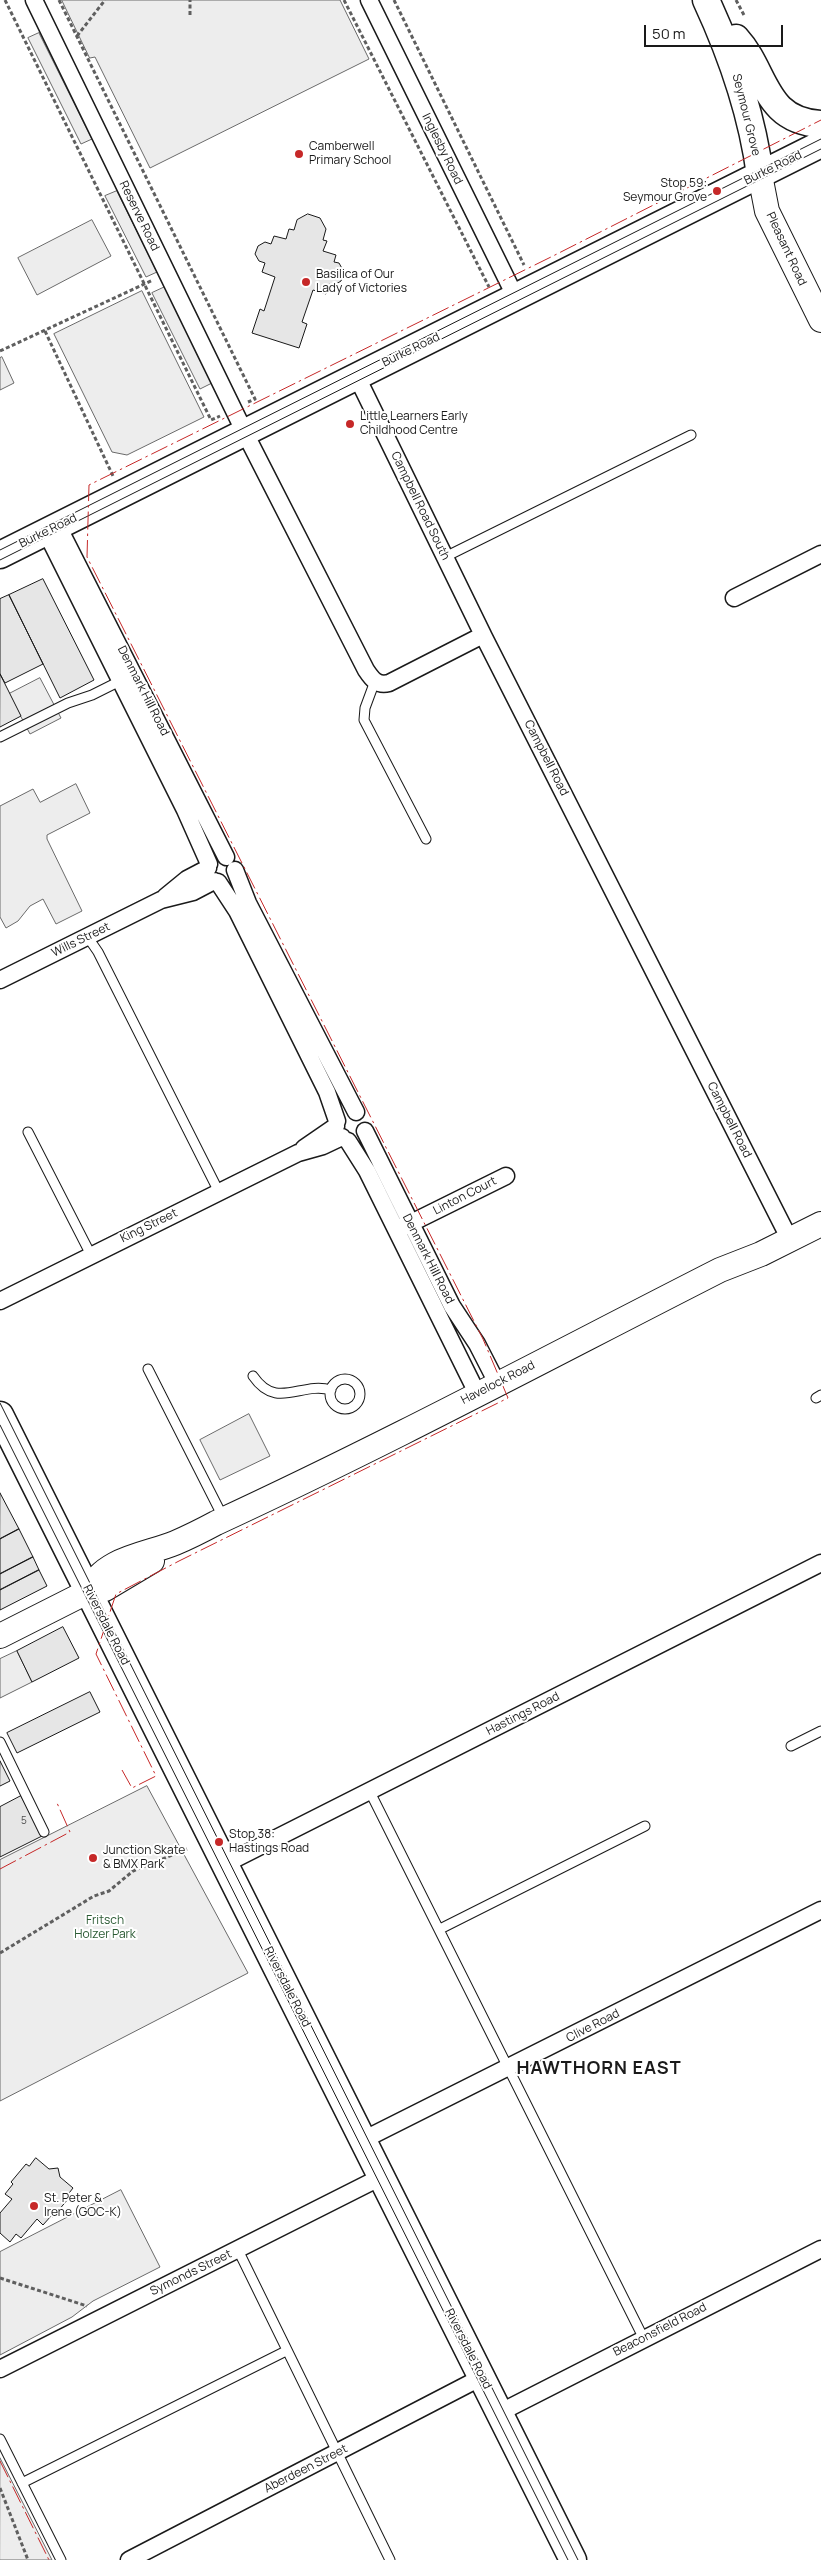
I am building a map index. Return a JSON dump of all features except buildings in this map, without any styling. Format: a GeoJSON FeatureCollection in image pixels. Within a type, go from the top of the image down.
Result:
{"type":"FeatureCollection","features":[{"type":"Feature","properties":{"kind":"main road"},"geometry":{"type":"LineString","coordinates":[[708,5],[742,45],[763,86],[777,106],[788,116],[805,122],[821,124]]}},
{"type":"Feature","properties":{"kind":"main road","name":"Seymour Grove"},"geometry":{"type":"LineString","coordinates":[[708,5],[740,82],[754,139],[760,175]]}},
{"type":"Feature","properties":{"kind":"main road","name":"Burke Road"},"geometry":{"type":"LineString","coordinates":[[0,555],[821,144]]}},
{"type":"Feature","properties":{"kind":"main road","name":"Riversdale Road"},"geometry":{"type":"LineString","coordinates":[[0,1414],[573,2560]]}},
{"type":"Feature","properties":{"kind":"street","name":"Reserve Road"},"geometry":{"type":"LineString","coordinates":[[34,0],[245,433]]}},
{"type":"Feature","properties":{"kind":"street","name":"Inglesby Road"},"geometry":{"type":"LineString","coordinates":[[369,0],[508,302]]}},
{"type":"Feature","properties":{"kind":"street","name":"Pleasant Road"},"geometry":{"type":"LineString","coordinates":[[760,175],[767,211],[821,320]]}},
{"type":"Feature","properties":{"kind":"street","name":"Campbell Road South"},"geometry":{"type":"LineString","coordinates":[[357,377],[483,635]]}},
{"type":"Feature","properties":{"kind":"street"},"geometry":{"type":"LineString","coordinates":[[245,433],[366,670],[374,681],[383,684],[389,683],[483,635]]}},
{"type":"Feature","properties":{"kind":"street","name":"Denmark Hill Road"},"geometry":{"type":"LineString","coordinates":[[52,529],[127,677],[230,863],[253,912],[356,1112]]}},
{"type":"Feature","properties":{"kind":"street"},"geometry":{"type":"LineString","coordinates":[[734,598],[821,554]]}},
{"type":"Feature","properties":{"kind":"street","name":"Campbell Road"},"geometry":{"type":"LineString","coordinates":[[483,635],[790,1240]]}},
{"type":"Feature","properties":{"kind":"street","name":"Denmark Hill Road"},"geometry":{"type":"LineString","coordinates":[[127,677],[212,874],[237,911],[327,1092],[341,1131],[404,1227]]}},
{"type":"Feature","properties":{"kind":"street"},"geometry":{"type":"LineString","coordinates":[[215,857],[230,863],[232,878],[224,882],[212,874],[215,857]]}},
{"type":"Feature","properties":{"kind":"street","name":"Wills Street"},"geometry":{"type":"LineString","coordinates":[[0,980],[161,900],[192,892],[212,874]]}},
{"type":"Feature","properties":{"kind":"street"},"geometry":{"type":"LineString","coordinates":[[356,1112],[364,1119],[365,1131],[359,1139],[341,1131],[345,1113],[356,1112]]}},
{"type":"Feature","properties":{"kind":"street","name":"King Street"},"geometry":{"type":"LineString","coordinates":[[0,1301],[298,1152],[323,1146],[341,1131]]}},
{"type":"Feature","properties":{"kind":"street","name":"Denmark Hill Road"},"geometry":{"type":"LineString","coordinates":[[365,1131],[404,1227],[487,1388]]}},
{"type":"Feature","properties":{"kind":"street","name":"Linton Court"},"geometry":{"type":"LineString","coordinates":[[404,1227],[506,1176]]}},
{"type":"Feature","properties":{"kind":"street","name":"Havelock Road"},"geometry":{"type":"LineString","coordinates":[[0,1636],[89,1591],[105,1589],[125,1579],[175,1543],[363,1453],[720,1270],[790,1240],[821,1224]]}},
{"type":"Feature","properties":{"kind":"street","name":"Hastings Road"},"geometry":{"type":"LineString","coordinates":[[225,1864],[821,1563]]}},
{"type":"Feature","properties":{"kind":"street","name":"Clive Road"},"geometry":{"type":"LineString","coordinates":[[363,2140],[510,2068],[821,1910]]}},
{"type":"Feature","properties":{"kind":"street","name":"Symonds Street"},"geometry":{"type":"LineString","coordinates":[[0,2369],[381,2177]]}},
{"type":"Feature","properties":{"kind":"street","name":"Beaconsfield Road"},"geometry":{"type":"LineString","coordinates":[[499,2413],[821,2249]]}},
{"type":"Feature","properties":{"kind":"street","name":"Aberdeen Street"},"geometry":{"type":"LineString","coordinates":[[129,2560],[337,2454],[482,2377]]}},
{"type":"Feature","properties":{"kind":"lane"},"geometry":{"type":"LineString","coordinates":[[445,557],[691,435]]}},
{"type":"Feature","properties":{"kind":"lane"},"geometry":{"type":"LineString","coordinates":[[0,737],[68,703],[92,695],[127,677]]}},
{"type":"Feature","properties":{"kind":"lane"},"geometry":{"type":"LineString","coordinates":[[374,681],[365,708],[364,720],[426,839]]}},
{"type":"Feature","properties":{"kind":"lane"},"geometry":{"type":"LineString","coordinates":[[87,936],[98,952],[219,1192]]}},
{"type":"Feature","properties":{"kind":"lane"},"geometry":{"type":"LineString","coordinates":[[28,1132],[91,1255]]}},
{"type":"Feature","properties":{"kind":"lane"},"geometry":{"type":"LineString","coordinates":[[148,1368],[224,1520]]}},
{"type":"Feature","properties":{"kind":"lane"},"geometry":{"type":"LineString","coordinates":[[252,1376],[263,1388],[281,1394],[299,1392],[319,1386],[331,1390]]}},
{"type":"Feature","properties":{"kind":"lane"},"geometry":{"type":"LineString","coordinates":[[791,1746],[821,1731]]}},
{"type":"Feature","properties":{"kind":"lane"},"geometry":{"type":"LineString","coordinates":[[0,1742],[44,1832]]}},
{"type":"Feature","properties":{"kind":"lane"},"geometry":{"type":"LineString","coordinates":[[370,1792],[440,1928],[644,2339]]}},
{"type":"Feature","properties":{"kind":"lane"},"geometry":{"type":"LineString","coordinates":[[440,1928],[645,1826]]}},
{"type":"Feature","properties":{"kind":"lane"},"geometry":{"type":"LineString","coordinates":[[238,2250],[389,2560]]}},
{"type":"Feature","properties":{"kind":"lane"},"geometry":{"type":"LineString","coordinates":[[22,2483],[286,2351]]}},
{"type":"Feature","properties":{"kind":"lane"},"geometry":{"type":"LineString","coordinates":[[0,2439],[61,2560]]}},
{"type":"Feature","properties":{"kind":"path"},"geometry":{"type":"LineString","coordinates":[[5,0],[211,420],[255,399],[59,0]]}},
{"type":"Feature","properties":{"kind":"path"},"geometry":{"type":"LineString","coordinates":[[77,36],[105,0]]}},
{"type":"Feature","properties":{"kind":"path"},"geometry":{"type":"LineString","coordinates":[[190,0],[190,15]]}},
{"type":"Feature","properties":{"kind":"path"},"geometry":{"type":"LineString","coordinates":[[344,0],[508,302]]}},
{"type":"Feature","properties":{"kind":"path"},"geometry":{"type":"LineString","coordinates":[[394,0],[524,265]]}},
{"type":"Feature","properties":{"kind":"path"},"geometry":{"type":"LineString","coordinates":[[0,351],[167,273]]}},
{"type":"Feature","properties":{"kind":"path"},"geometry":{"type":"LineString","coordinates":[[46,331],[121,494]]}},
{"type":"Feature","properties":{"kind":"path"},"geometry":{"type":"LineString","coordinates":[[0,1953],[94,1896],[109,1890],[133,1871],[187,1849]]}},
{"type":"Feature","properties":{"kind":"path"},"geometry":{"type":"LineString","coordinates":[[0,2278],[91,2308],[112,2312]]}},
{"type":"Feature","properties":{"kind":"path"},"geometry":{"type":"LineString","coordinates":[[0,2488],[28,2560]]}},
{"type":"Feature","properties":{"kind":"shaded area"},"geometry":{"type":"Polygon","coordinates":[[[62,0],[340,0],[369,59],[150,168],[95,57],[90,58],[62,0]]]}},
{"type":"Feature","properties":{"kind":"shaded area"},"geometry":{"type":"Polygon","coordinates":[[[39,33],[92,139],[81,144],[28,38],[39,33]]]}},
{"type":"Feature","properties":{"kind":"shaded area"},"geometry":{"type":"Polygon","coordinates":[[[117,191],[157,272],[146,277],[105,196],[117,191]]]}},
{"type":"Feature","properties":{"kind":"shaded area"},"geometry":{"type":"Polygon","coordinates":[[[92,220],[111,256],[37,295],[18,258],[92,220]]]}},
{"type":"Feature","properties":{"kind":"shaded area"},"geometry":{"type":"Polygon","coordinates":[[[165,287],[212,383],[200,389],[152,293],[165,287]]]}},
{"type":"Feature","properties":{"kind":"shaded area"},"geometry":{"type":"Polygon","coordinates":[[[142,291],[204,417],[127,455],[112,452],[54,334],[142,291]]]}},
{"type":"Feature","properties":{"kind":"shaded area"},"geometry":{"type":"Polygon","coordinates":[[[2,357],[14,383],[0,390],[0,358],[2,357]]]}},
{"type":"Feature","properties":{"kind":"shaded area"},"geometry":{"type":"Polygon","coordinates":[[[40,678],[61,718],[30,734],[9,694],[40,678]]]}},
{"type":"Feature","properties":{"kind":"shaded area"},"geometry":{"type":"Polygon","coordinates":[[[76,784],[90,813],[47,835],[47,839],[82,911],[56,924],[43,899],[30,906],[18,921],[6,928],[0,917],[0,806],[33,789],[40,802],[76,784]]]}},
{"type":"Feature","properties":{"kind":"shaded area"},"geometry":{"type":"Polygon","coordinates":[[[249,1414],[270,1456],[220,1480],[200,1440],[249,1414]]]}},
{"type":"Feature","properties":{"kind":"shaded area"},"geometry":{"type":"Polygon","coordinates":[[[17,1651],[32,1682],[0,1698],[0,1659],[17,1651]]]}},
{"type":"Feature","properties":{"kind":"shaded area","name":"Fritsch Holzer Park"},"geometry":{"type":"Polygon","coordinates":[[[147,1786],[248,1973],[0,2101],[0,1860],[147,1786]]]}},
{"type":"Feature","properties":{"kind":"shaded area"},"geometry":{"type":"Polygon","coordinates":[[[121,2190],[160,2267],[93,2301],[72,2317],[0,2355],[0,2252],[121,2190]]]}},
{"type":"Feature","properties":{"kind":"shaded area"},"geometry":{"type":"Polygon","coordinates":[[[0,2458],[52,2560],[0,2560],[0,2458]]]}},
{"type":"Feature","properties":{"kind":"tram line"},"geometry":{"type":"LineString","coordinates":[[0,550],[821,139]]}},
{"type":"Feature","properties":{"kind":"tram line"},"geometry":{"type":"LineString","coordinates":[[0,560],[821,149]]}},
{"type":"Feature","properties":{"kind":"tram line"},"geometry":{"type":"LineString","coordinates":[[0,1403],[578,2560]]}},
{"type":"Feature","properties":{"kind":"tram line"},"geometry":{"type":"LineString","coordinates":[[0,1425],[568,2560]]}},
{"type":"Feature","properties":{"kind":"power"},"geometry":{"type":"LineString","coordinates":[[122,1770],[132,1788],[156,1776],[96,1654],[116,1594],[508,1398],[483,1339],[87,557],[89,485],[553,256],[821,120]]}},
{"type":"Feature","properties":{"kind":"power"},"geometry":{"type":"LineString","coordinates":[[0,1869],[70,1832],[57,1803]]}},
{"type":"Feature","properties":{"kind":"power"},"geometry":{"type":"LineString","coordinates":[[0,2461],[49,2560]]}},
{"type":"Feature","properties":{"kind":"place","name":"Camberwell Primary School"},"geometry":{"type":"Point","coordinates":[299,154]}},
{"type":"Feature","properties":{"kind":"place","name":"Stop 59: Seymour Grove"},"geometry":{"type":"Point","coordinates":[717,191]}},
{"type":"Feature","properties":{"kind":"place","name":"Basilica of Our Lady of Victories"},"geometry":{"type":"Point","coordinates":[306,282]}},
{"type":"Feature","properties":{"kind":"place","name":"Little Learners Early Childhood Centre"},"geometry":{"type":"Point","coordinates":[350,424]}},
{"type":"Feature","properties":{"kind":"place","name":"Stop 38: Hastings Road"},"geometry":{"type":"Point","coordinates":[219,1842]}},
{"type":"Feature","properties":{"kind":"place","name":"Junction Skate & BMX Park"},"geometry":{"type":"Point","coordinates":[93,1858]}},
{"type":"Feature","properties":{"kind":"place","name":"St. Peter & Irene (GOC-K)"},"geometry":{"type":"Point","coordinates":[34,2206]}},
{"type":"Feature","properties":{"kind":"district","name":"HAWTHORN EAST"},"geometry":{"type":"Point","coordinates":[599,2069]}}]}
